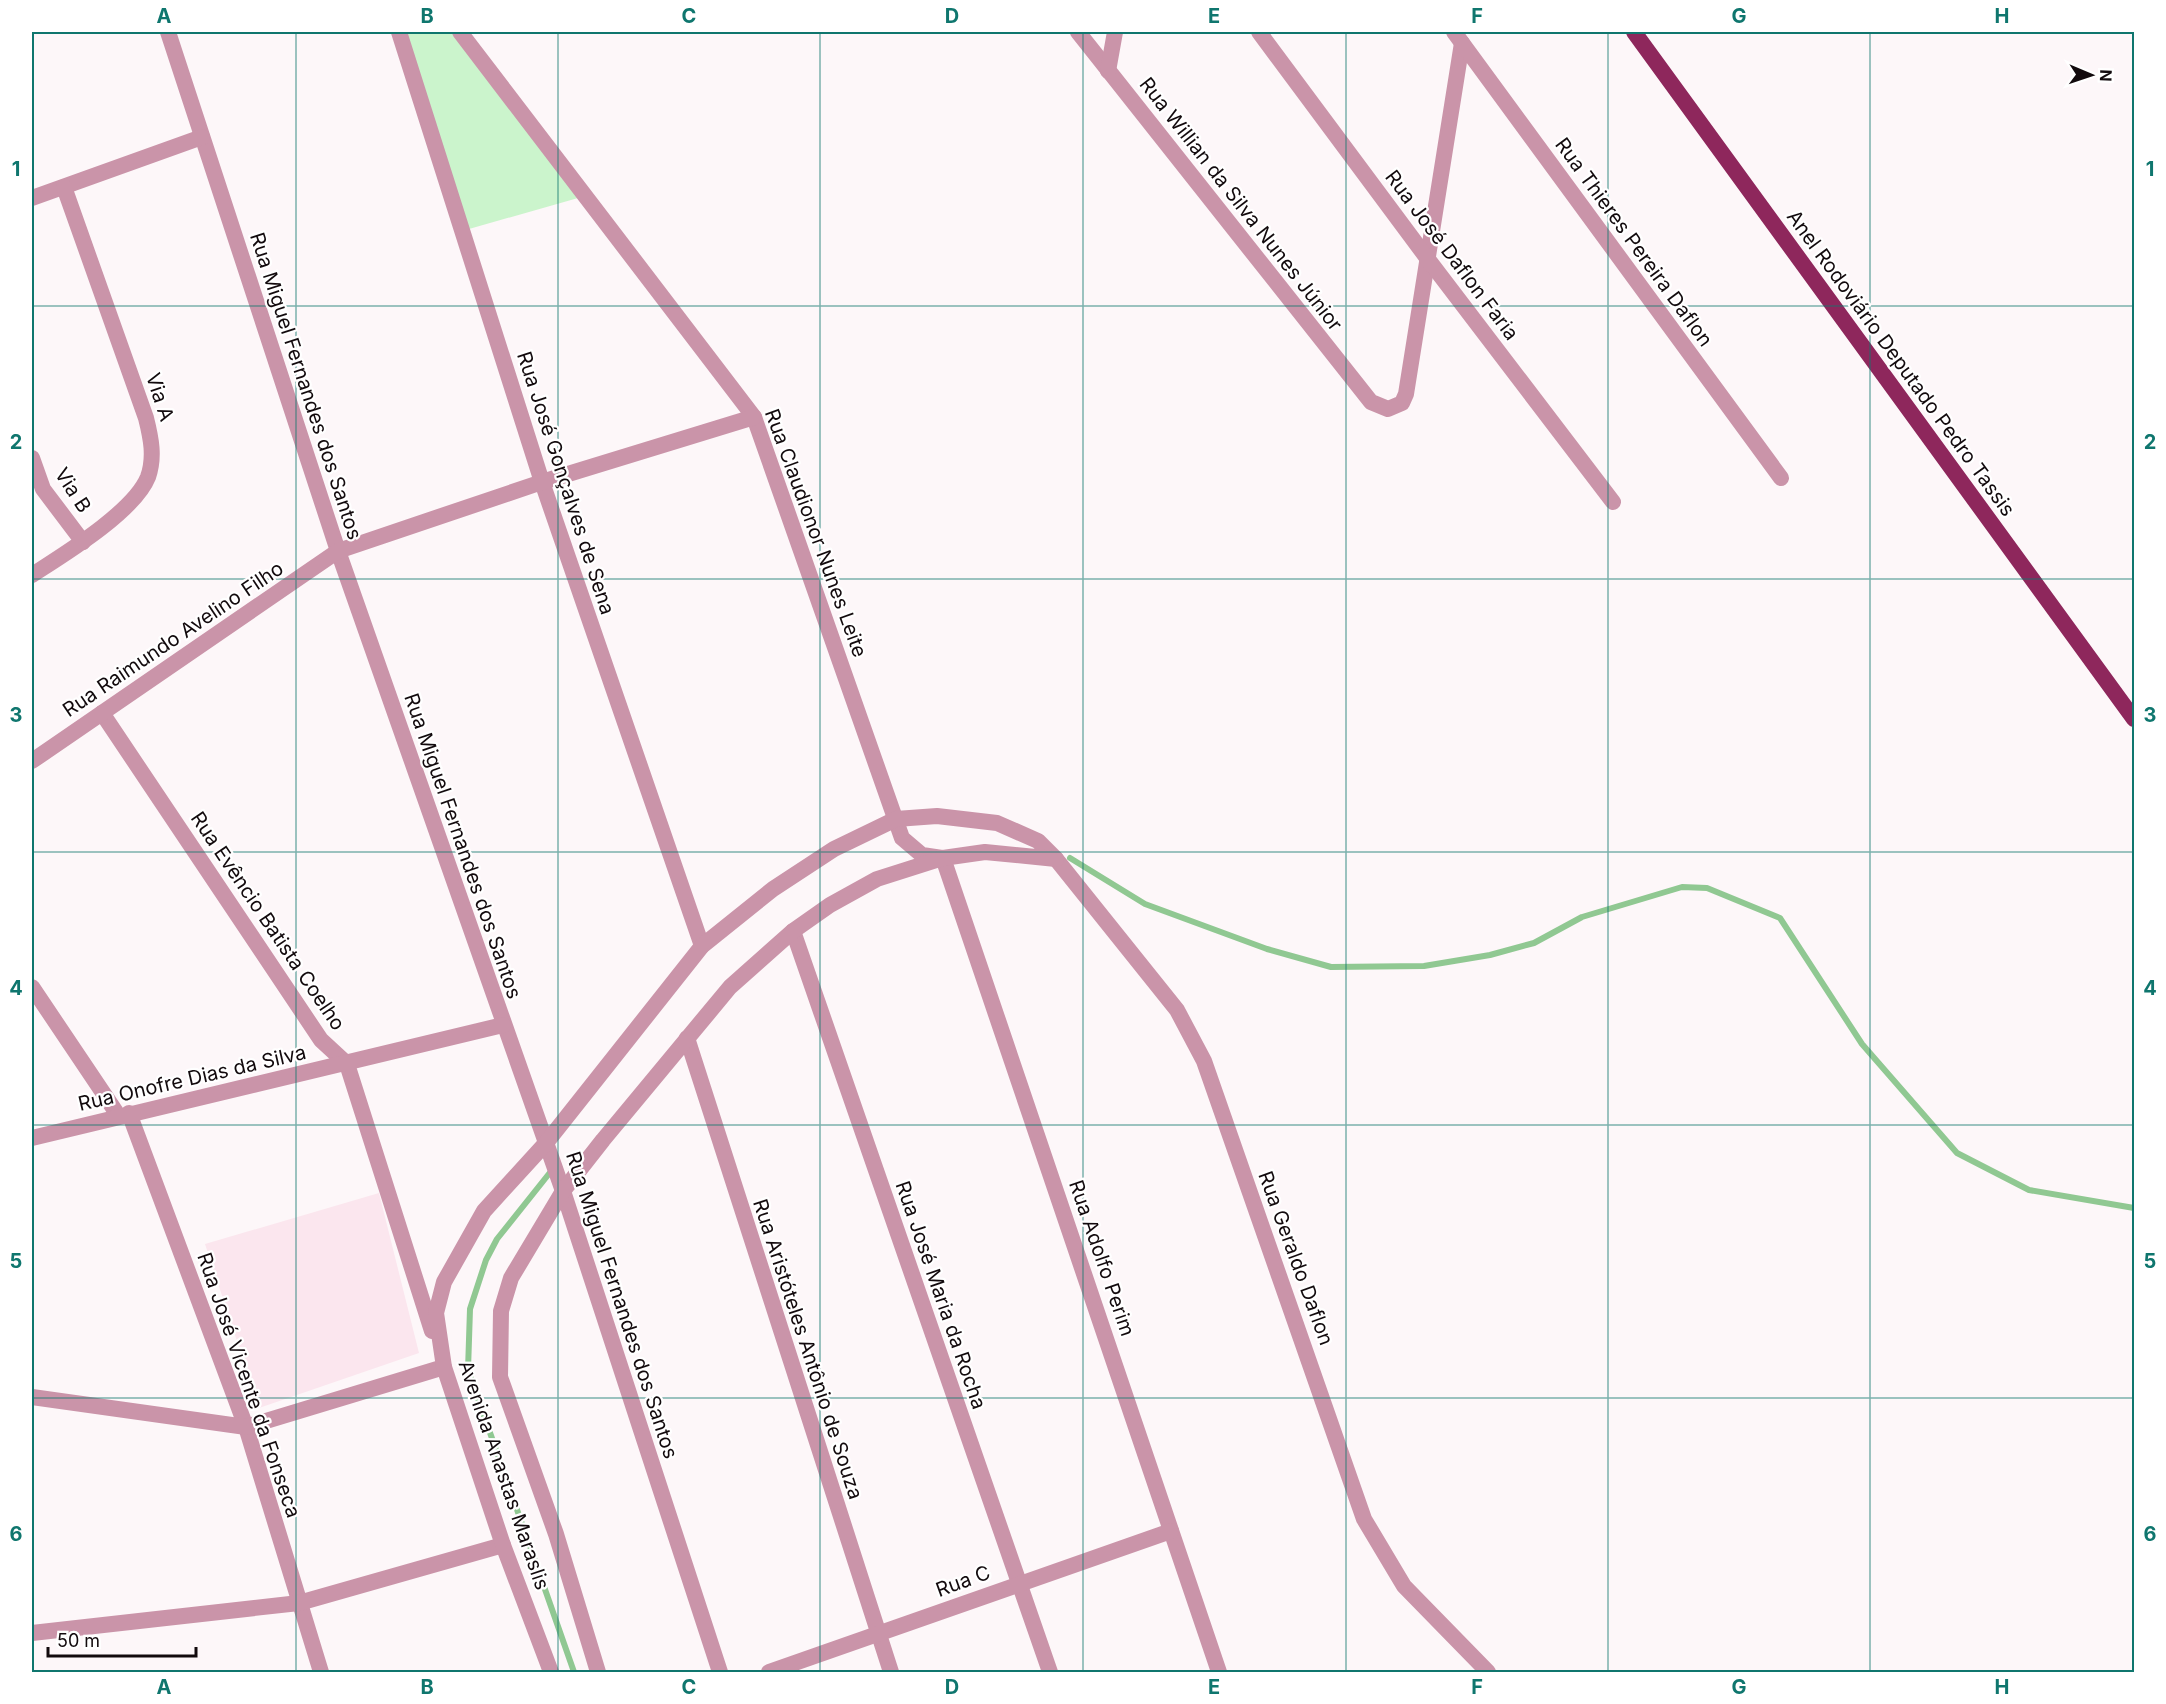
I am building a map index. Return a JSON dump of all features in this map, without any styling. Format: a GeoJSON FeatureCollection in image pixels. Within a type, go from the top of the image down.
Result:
{"type":"FeatureCollection","features":[{"type":"Feature","properties":{"kind":"highway","name":"Anel Rodoviário Deputado Pedro Tassis"},"geometry":{"type":"LineString","coordinates":[[1634,32],[2134,719]]}},
{"type":"Feature","properties":{"kind":"street","name":"Rua Miguel Fernandes dos Santos"},"geometry":{"type":"LineString","coordinates":[[168,32],[338,551],[563,1191],[720,1672]]}},
{"type":"Feature","properties":{"kind":"street","name":"Rua José Gonçalves de Sena"},"geometry":{"type":"LineString","coordinates":[[399,32],[542,482],[702,946]]}},
{"type":"Feature","properties":{"kind":"street","name":"Rua Claudionor Nunes Leite"},"geometry":{"type":"LineString","coordinates":[[460,32],[754,417],[902,838],[922,855],[943,858]]}},
{"type":"Feature","properties":{"kind":"street","name":"Rua Willian da Silva Nunes Júnior"},"geometry":{"type":"LineString","coordinates":[[1078,32],[1371,402],[1380,407],[1395,408],[1402,403],[1406,394],[1427,258]]}},
{"type":"Feature","properties":{"kind":"street"},"geometry":{"type":"LineString","coordinates":[[1108,71],[1115,32]]}},
{"type":"Feature","properties":{"kind":"street","name":"Rua José Daflon Faria"},"geometry":{"type":"LineString","coordinates":[[1259,32],[1427,258],[1614,502]]}},
{"type":"Feature","properties":{"kind":"street"},"geometry":{"type":"LineString","coordinates":[[1427,258],[1458,37]]}},
{"type":"Feature","properties":{"kind":"street","name":"Rua Thieres Pereira Daflon"},"geometry":{"type":"LineString","coordinates":[[1458,37],[1781,478]]}},
{"type":"Feature","properties":{"kind":"street"},"geometry":{"type":"LineString","coordinates":[[32,198],[202,137]]}},
{"type":"Feature","properties":{"kind":"street","name":"Via A"},"geometry":{"type":"LineString","coordinates":[[32,575],[83,542],[141,490],[148,477],[152,444],[146,418],[64,187]]}},
{"type":"Feature","properties":{"kind":"street","name":"Rua Raimundo Avelino Filho"},"geometry":{"type":"LineString","coordinates":[[32,761],[338,551],[542,482],[754,417]]}},
{"type":"Feature","properties":{"kind":"street","name":"Via B"},"geometry":{"type":"LineString","coordinates":[[32,458],[43,489],[83,542]]}},
{"type":"Feature","properties":{"kind":"street","name":"Rua Evêncio Batista Coelho"},"geometry":{"type":"LineString","coordinates":[[102,713],[321,1040],[346,1064],[444,1366]]}},
{"type":"Feature","properties":{"kind":"street","name":"Rua Geraldo Daflon"},"geometry":{"type":"LineString","coordinates":[[896,819],[937,816],[997,823],[1038,841],[1056,859],[1177,1010],[1204,1060],[1364,1519],[1381,1551],[1404,1586],[1488,1672]]}},
{"type":"Feature","properties":{"kind":"street","name":"Avenida Anastas Maraslis"},"geometry":{"type":"LineString","coordinates":[[550,1672],[503,1545],[444,1366],[436,1313],[444,1282],[484,1211],[546,1143],[702,946],[773,889],[834,849],[896,819]]}},
{"type":"Feature","properties":{"kind":"street","name":"Avenida Anastas Maraslis"},"geometry":{"type":"LineString","coordinates":[[598,1672],[556,1534],[500,1377],[501,1311],[511,1278],[563,1191],[687,1038],[730,987],[793,931],[830,905],[877,879],[943,858],[985,852],[1056,859]]}},
{"type":"Feature","properties":{"kind":"street","name":"Rua Adolfo Perim"},"geometry":{"type":"LineString","coordinates":[[943,858],[1219,1672]]}},
{"type":"Feature","properties":{"kind":"street","name":"Rua José Maria da Rocha"},"geometry":{"type":"LineString","coordinates":[[793,931],[1050,1672]]}},
{"type":"Feature","properties":{"kind":"street","name":"Rua José Vicente da Fonseca"},"geometry":{"type":"LineString","coordinates":[[32,987],[123,1114],[246,1427],[321,1672]]}},
{"type":"Feature","properties":{"kind":"street","name":"Rua Onofre Dias da Silva"},"geometry":{"type":"LineString","coordinates":[[32,1138],[123,1114],[346,1064],[503,1025]]}},
{"type":"Feature","properties":{"kind":"street","name":"Rua Aristóteles Antônio de Souza"},"geometry":{"type":"LineString","coordinates":[[687,1038],[891,1672]]}},
{"type":"Feature","properties":{"kind":"street"},"geometry":{"type":"LineString","coordinates":[[32,1397],[246,1427],[444,1366]]}},
{"type":"Feature","properties":{"kind":"street","name":"Rua C"},"geometry":{"type":"LineString","coordinates":[[769,1672],[1171,1531]]}},
{"type":"Feature","properties":{"kind":"street"},"geometry":{"type":"LineString","coordinates":[[32,1633],[299,1604],[503,1545]]}},
{"type":"Feature","properties":{"kind":"shaded area"},"geometry":{"type":"Polygon","coordinates":[[[379,1193],[419,1353],[259,1408],[205,1244],[379,1193]]]}},
{"type":"Feature","properties":{"kind":"green space"},"geometry":{"type":"Polygon","coordinates":[[[399,32],[460,32],[585,196],[462,231],[399,32]]]}},
{"type":"Feature","properties":{"kind":"waterway"},"geometry":{"type":"LineString","coordinates":[[1070,858],[1145,904],[1267,949],[1331,967],[1424,966],[1490,955],[1534,943],[1582,917],[1682,887],[1707,888],[1780,918],[1862,1044],[1957,1153],[2029,1190],[2134,1208]]}},
{"type":"Feature","properties":{"kind":"waterway"},"geometry":{"type":"LineString","coordinates":[[552,1170],[497,1239],[486,1260],[470,1309],[468,1370],[574,1672]]}}]}
